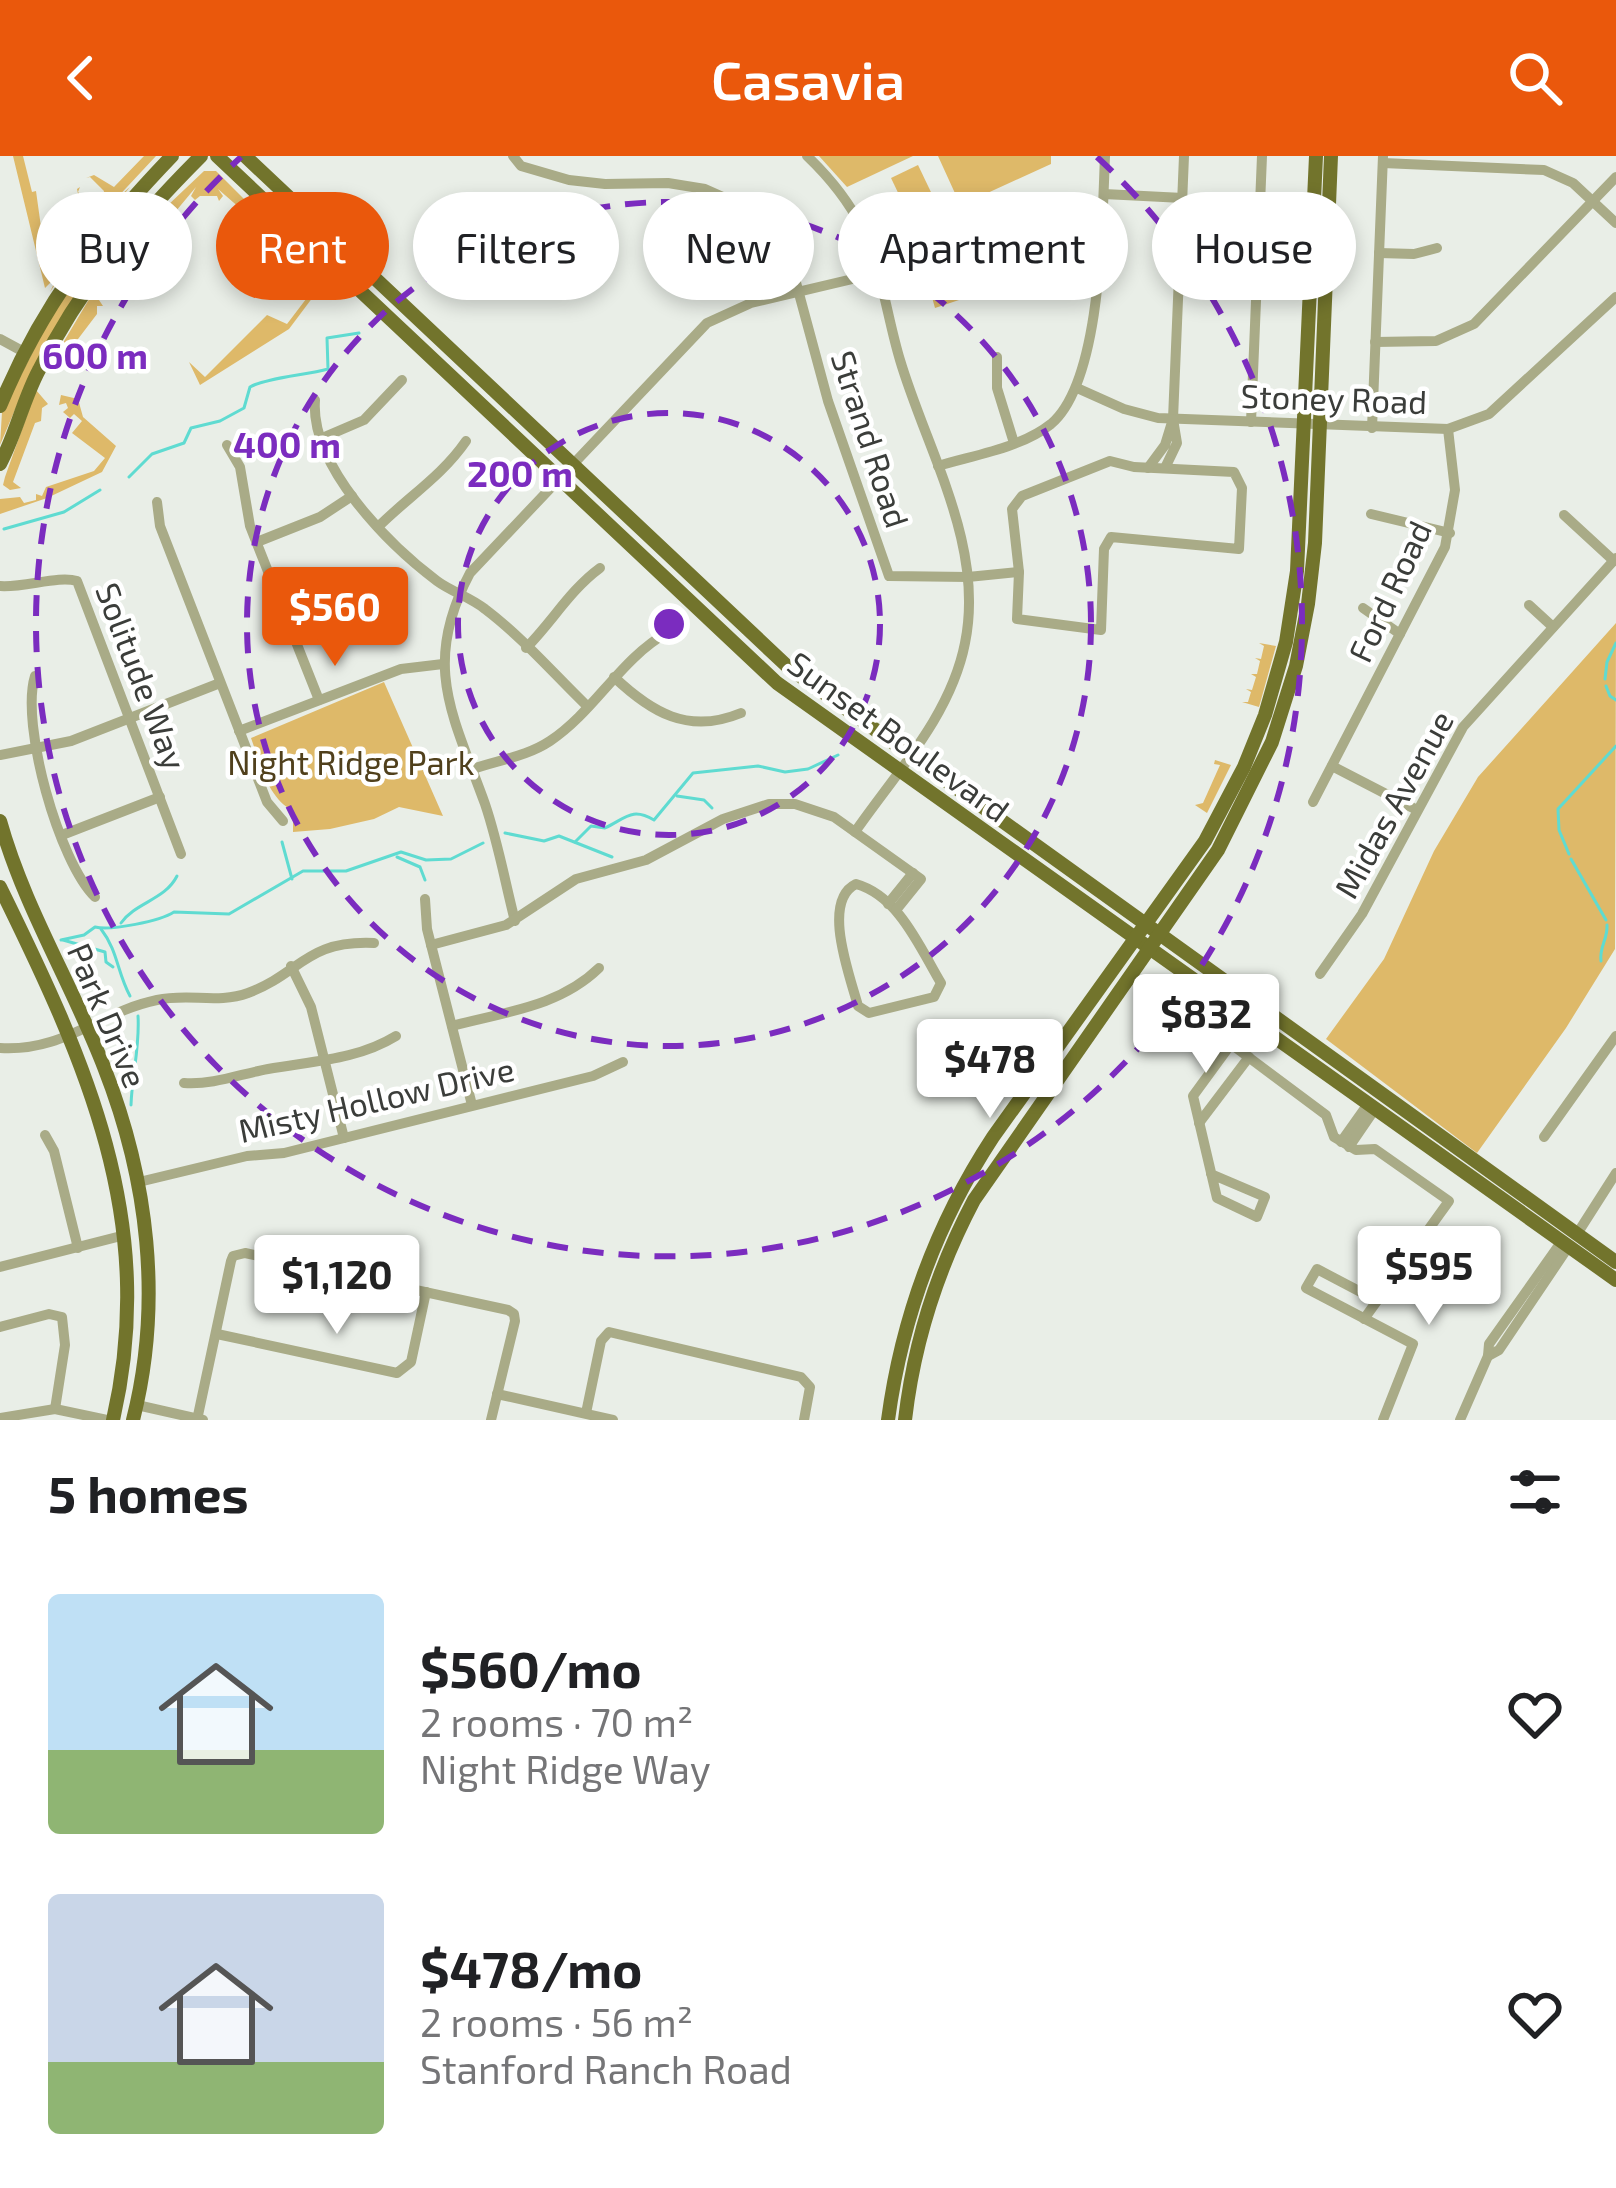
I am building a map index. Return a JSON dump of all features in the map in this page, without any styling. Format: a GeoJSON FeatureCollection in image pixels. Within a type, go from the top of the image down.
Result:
{"type":"FeatureCollection","features":[{"type":"Feature","properties":{"kind":"main road"},"geometry":{"type":"LineString","coordinates":[[0,406],[64,281],[141,182],[168,156]]}},
{"type":"Feature","properties":{"kind":"main road"},"geometry":{"type":"LineString","coordinates":[[0,464],[32,384],[69,314],[118,242],[201,156]]}},
{"type":"Feature","properties":{"kind":"main road","name":"Sunset Boulevard"},"geometry":{"type":"LineString","coordinates":[[217,156],[750,660],[899,770],[1153,940],[1570,1238],[1616,1280]]}},
{"type":"Feature","properties":{"kind":"main road","name":"Sunset Boulevard"},"geometry":{"type":"LineString","coordinates":[[245,156],[763,646],[1139,931]]}},
{"type":"Feature","properties":{"kind":"main road"},"geometry":{"type":"LineString","coordinates":[[254,156],[274,176],[277,186]]}},
{"type":"Feature","properties":{"kind":"main road"},"geometry":{"type":"LineString","coordinates":[[904,1420],[925,1315],[945,1258],[974,1200],[1218,850],[1271,742],[1308,604],[1316,156]]}},
{"type":"Feature","properties":{"kind":"main road"},"geometry":{"type":"LineString","coordinates":[[888,1420],[901,1343],[944,1220],[993,1137],[1204,841],[1246,763],[1274,688],[1293,602],[1312,425],[1331,156]]}},
{"type":"Feature","properties":{"kind":"main road"},"geometry":{"type":"LineString","coordinates":[[170,187],[206,165],[230,169]]}},
{"type":"Feature","properties":{"kind":"main road"},"geometry":{"type":"LineString","coordinates":[[1246,763],[1271,742]]}},
{"type":"Feature","properties":{"kind":"main road"},"geometry":{"type":"LineString","coordinates":[[1246,763],[1248,795]]}},
{"type":"Feature","properties":{"kind":"main road","name":"Park Drive"},"geometry":{"type":"LineString","coordinates":[[0,820],[78,1032],[126,1237],[128,1339],[110,1420]]}},
{"type":"Feature","properties":{"kind":"main road","name":"Park Drive"},"geometry":{"type":"LineString","coordinates":[[0,886],[115,1097],[139,1183],[146,1238],[147,1340],[135,1412]]}},
{"type":"Feature","properties":{"kind":"main road","name":"Sunset Boulevard"},"geometry":{"type":"LineString","coordinates":[[1153,940],[1371,1106],[1570,1238],[1616,1262]]}},
{"type":"Feature","properties":{"kind":"main road"},"geometry":{"type":"LineString","coordinates":[[1020,1132],[1015,1122],[1029,1097],[1027,1089]]}},
{"type":"Feature","properties":{"kind":"main road"},"geometry":{"type":"LineString","coordinates":[[974,1200],[972,1187],[997,1147],[993,1137]]}},
{"type":"Feature","properties":{"kind":"street"},"geometry":{"type":"LineString","coordinates":[[807,156],[838,193]]}},
{"type":"Feature","properties":{"kind":"street"},"geometry":{"type":"LineString","coordinates":[[1104,192],[1105,156]]}},
{"type":"Feature","properties":{"kind":"street"},"geometry":{"type":"LineString","coordinates":[[1183,192],[1184,156]]}},
{"type":"Feature","properties":{"kind":"street"},"geometry":{"type":"LineString","coordinates":[[1251,422],[1262,156]]}},
{"type":"Feature","properties":{"kind":"street","name":"Strand Road"},"geometry":{"type":"LineString","coordinates":[[514,158],[569,180],[668,183],[707,192]]}},
{"type":"Feature","properties":{"kind":"street"},"geometry":{"type":"LineString","coordinates":[[1372,428],[1383,160],[1544,170],[1564,177],[1616,223]]}},
{"type":"Feature","properties":{"kind":"street"},"geometry":{"type":"LineString","coordinates":[[1375,342],[1424,343],[1466,329],[1616,176]]}},
{"type":"Feature","properties":{"kind":"street"},"geometry":{"type":"LineString","coordinates":[[1379,253],[1414,254],[1437,248]]}},
{"type":"Feature","properties":{"kind":"street","name":"Stoney Road"},"geometry":{"type":"LineString","coordinates":[[1078,388],[1135,412],[1173,419],[1448,429],[1489,414],[1616,297]]}},
{"type":"Feature","properties":{"kind":"street"},"geometry":{"type":"LineString","coordinates":[[515,921],[490,822],[450,715],[443,664],[445,639],[459,594],[480,561],[698,330],[734,308],[767,300]]}},
{"type":"Feature","properties":{"kind":"street","name":"Strand Road"},"geometry":{"type":"LineString","coordinates":[[802,300],[823,386],[860,486],[884,570],[896,579],[968,577]]}},
{"type":"Feature","properties":{"kind":"street"},"geometry":{"type":"LineString","coordinates":[[855,832],[941,709],[967,634],[968,577],[885,300]]}},
{"type":"Feature","properties":{"kind":"street"},"geometry":{"type":"LineString","coordinates":[[938,466],[1014,443],[1050,425],[1078,388],[1094,300]]}},
{"type":"Feature","properties":{"kind":"street"},"geometry":{"type":"LineString","coordinates":[[1165,468],[1177,443],[1173,419],[1178,300]]}},
{"type":"Feature","properties":{"kind":"street"},"geometry":{"type":"LineString","coordinates":[[0,339],[24,352]]}},
{"type":"Feature","properties":{"kind":"street"},"geometry":{"type":"LineString","coordinates":[[997,357],[997,388],[1014,443]]}},
{"type":"Feature","properties":{"kind":"street"},"geometry":{"type":"LineString","coordinates":[[322,438],[364,420],[402,380]]}},
{"type":"Feature","properties":{"kind":"street"},"geometry":{"type":"LineString","coordinates":[[315,400],[322,438],[352,496],[379,527],[434,579],[491,613],[587,706]]}},
{"type":"Feature","properties":{"kind":"street"},"geometry":{"type":"LineString","coordinates":[[1148,468],[1165,446],[1173,419]]}},
{"type":"Feature","properties":{"kind":"street","name":"Ford Road"},"geometry":{"type":"LineString","coordinates":[[1313,802],[1450,533],[1455,490],[1448,429]]}},
{"type":"Feature","properties":{"kind":"street"},"geometry":{"type":"LineString","coordinates":[[379,527],[442,473],[466,440]]}},
{"type":"Feature","properties":{"kind":"street"},"geometry":{"type":"LineString","coordinates":[[227,445],[240,467],[257,542],[319,700]]}},
{"type":"Feature","properties":{"kind":"street"},"geometry":{"type":"LineString","coordinates":[[1110,461],[1165,468],[1234,472],[1242,480],[1239,549],[1108,539],[1101,630],[1017,619],[1019,572],[1010,517],[1022,496],[1110,461]]}},
{"type":"Feature","properties":{"kind":"street"},"geometry":{"type":"LineString","coordinates":[[257,542],[320,517],[352,496]]}},
{"type":"Feature","properties":{"kind":"street"},"geometry":{"type":"LineString","coordinates":[[157,502],[160,526],[238,731],[267,802],[283,821]]}},
{"type":"Feature","properties":{"kind":"street"},"geometry":{"type":"LineString","coordinates":[[1371,514],[1450,533]]}},
{"type":"Feature","properties":{"kind":"street"},"geometry":{"type":"LineString","coordinates":[[1564,515],[1615,560]]}},
{"type":"Feature","properties":{"kind":"street","name":"Midas Avenue"},"geometry":{"type":"LineString","coordinates":[[1320,974],[1362,914],[1463,727],[1615,560]]}},
{"type":"Feature","properties":{"kind":"street"},"geometry":{"type":"LineString","coordinates":[[526,648],[577,586],[600,568]]}},
{"type":"Feature","properties":{"kind":"street"},"geometry":{"type":"LineString","coordinates":[[968,577],[1019,572]]}},
{"type":"Feature","properties":{"kind":"street","name":"Solitude Way"},"geometry":{"type":"LineString","coordinates":[[0,586],[33,586],[69,577],[77,581],[181,854]]}},
{"type":"Feature","properties":{"kind":"street"},"geometry":{"type":"LineString","coordinates":[[287,621],[363,589]]}},
{"type":"Feature","properties":{"kind":"street"},"geometry":{"type":"LineString","coordinates":[[1529,605],[1553,627]]}},
{"type":"Feature","properties":{"kind":"street"},"geometry":{"type":"LineString","coordinates":[[1363,608],[1400,634]]}},
{"type":"Feature","properties":{"kind":"street"},"geometry":{"type":"LineString","coordinates":[[470,770],[544,745],[638,652],[668,632]]}},
{"type":"Feature","properties":{"kind":"street"},"geometry":{"type":"LineString","coordinates":[[238,731],[411,666],[443,664]]}},
{"type":"Feature","properties":{"kind":"street"},"geometry":{"type":"LineString","coordinates":[[35,676],[30,696],[38,748],[77,876],[95,897]]}},
{"type":"Feature","properties":{"kind":"street"},"geometry":{"type":"LineString","coordinates":[[614,677],[650,709],[668,717],[697,720],[741,713]]}},
{"type":"Feature","properties":{"kind":"street"},"geometry":{"type":"LineString","coordinates":[[0,755],[71,741],[220,683]]}},
{"type":"Feature","properties":{"kind":"street"},"geometry":{"type":"LineString","coordinates":[[1332,766],[1417,810]]}},
{"type":"Feature","properties":{"kind":"street"},"geometry":{"type":"LineString","coordinates":[[62,836],[160,797]]}},
{"type":"Feature","properties":{"kind":"street"},"geometry":{"type":"LineString","coordinates":[[431,945],[515,921],[576,879],[653,857],[723,818],[782,803],[812,808],[917,876],[892,907]]}},
{"type":"Feature","properties":{"kind":"street"},"geometry":{"type":"LineString","coordinates":[[856,884],[892,907],[941,989],[934,997],[863,1012],[856,1000],[838,907],[847,889],[856,884]]}},
{"type":"Feature","properties":{"kind":"street"},"geometry":{"type":"LineString","coordinates":[[424,899],[472,1106]]}},
{"type":"Feature","properties":{"kind":"street"},"geometry":{"type":"LineString","coordinates":[[0,1048],[39,1047],[152,1000],[235,997],[266,984],[305,956],[333,946],[374,943]]}},
{"type":"Feature","properties":{"kind":"street"},"geometry":{"type":"LineString","coordinates":[[291,966],[307,995],[344,1138]]}},
{"type":"Feature","properties":{"kind":"street"},"geometry":{"type":"LineString","coordinates":[[452,1026],[558,998],[598,968]]}},
{"type":"Feature","properties":{"kind":"street"},"geometry":{"type":"LineString","coordinates":[[184,1083],[325,1061],[374,1048],[396,1036]]}},
{"type":"Feature","properties":{"kind":"street"},"geometry":{"type":"LineString","coordinates":[[1544,1137],[1616,1036]]}},
{"type":"Feature","properties":{"kind":"street"},"geometry":{"type":"LineString","coordinates":[[1211,1174],[1265,1197],[1257,1217],[1217,1198],[1211,1174],[1193,1096],[1232,1044],[1326,1115],[1331,1135],[1361,1151],[1375,1149],[1449,1201],[1364,1319]]}},
{"type":"Feature","properties":{"kind":"street"},"geometry":{"type":"LineString","coordinates":[[1199,1123],[1249,1057]]}},
{"type":"Feature","properties":{"kind":"street","name":"Misty Hollow Drive"},"geometry":{"type":"LineString","coordinates":[[139,1183],[247,1156],[284,1153],[593,1076],[622,1062]]}},
{"type":"Feature","properties":{"kind":"street"},"geometry":{"type":"LineString","coordinates":[[1345,1144],[1371,1106]]}},
{"type":"Feature","properties":{"kind":"street"},"geometry":{"type":"LineString","coordinates":[[45,1135],[79,1248]]}},
{"type":"Feature","properties":{"kind":"street"},"geometry":{"type":"LineString","coordinates":[[1460,1420],[1489,1344],[1616,1173]]}},
{"type":"Feature","properties":{"kind":"street"},"geometry":{"type":"LineString","coordinates":[[0,1267],[126,1237]]}},
{"type":"Feature","properties":{"kind":"street"},"geometry":{"type":"LineString","coordinates":[[135,1412],[199,1420],[231,1262],[238,1253],[514,1314],[491,1420]]}},
{"type":"Feature","properties":{"kind":"street"},"geometry":{"type":"LineString","coordinates":[[1376,1300],[1317,1269],[1307,1290],[1413,1347],[1383,1420]]}},
{"type":"Feature","properties":{"kind":"street"},"geometry":{"type":"LineString","coordinates":[[218,1334],[397,1373],[411,1362],[426,1292]]}},
{"type":"Feature","properties":{"kind":"street"},"geometry":{"type":"LineString","coordinates":[[0,1327],[50,1314],[62,1317],[65,1346],[56,1408]]}},
{"type":"Feature","properties":{"kind":"street"},"geometry":{"type":"LineString","coordinates":[[586,1414],[601,1341],[614,1332],[801,1377],[810,1388],[804,1420]]}},
{"type":"Feature","properties":{"kind":"street"},"geometry":{"type":"LineString","coordinates":[[497,1394],[614,1420]]}},
{"type":"Feature","properties":{"kind":"street"},"geometry":{"type":"LineString","coordinates":[[0,1418],[56,1408],[110,1420]]}},
{"type":"Feature","properties":{"kind":"green space"},"geometry":{"type":"Polygon","coordinates":[[[13,156],[23,156],[32,192],[36,191],[36,251],[13,156]]]}},
{"type":"Feature","properties":{"kind":"green space"},"geometry":{"type":"Polygon","coordinates":[[[144,156],[156,156],[122,192],[104,192],[86,178],[94,175],[114,187],[144,156]]]}},
{"type":"Feature","properties":{"kind":"green space"},"geometry":{"type":"Polygon","coordinates":[[[819,156],[913,156],[847,187],[819,156]]]}},
{"type":"Feature","properties":{"kind":"green space"},"geometry":{"type":"Polygon","coordinates":[[[938,156],[1051,156],[1051,164],[990,192],[954,192],[938,156]]]}},
{"type":"Feature","properties":{"kind":"green space"},"geometry":{"type":"Polygon","coordinates":[[[918,165],[931,192],[898,192],[891,178],[918,165]]]}},
{"type":"Feature","properties":{"kind":"green space"},"geometry":{"type":"Polygon","coordinates":[[[204,171],[216,171],[237,192],[218,189],[216,196],[195,200],[196,187],[182,192],[204,171]]]}},
{"type":"Feature","properties":{"kind":"green space"},"geometry":{"type":"Polygon","coordinates":[[[59,300],[73,300],[28,379],[0,445],[2,412],[59,300]]]}},
{"type":"Feature","properties":{"kind":"green space"},"geometry":{"type":"Polygon","coordinates":[[[89,300],[99,300],[103,306],[97,306],[97,314],[56,368],[48,368],[89,300]]]}},
{"type":"Feature","properties":{"kind":"green space"},"geometry":{"type":"Polygon","coordinates":[[[305,300],[311,300],[289,329],[200,385],[189,362],[205,377],[267,315],[287,324],[305,300]]]}},
{"type":"Feature","properties":{"kind":"green space"},"geometry":{"type":"Polygon","coordinates":[[[933,300],[959,300],[935,308],[933,300]]]}},
{"type":"Feature","properties":{"kind":"green space"},"geometry":{"type":"Polygon","coordinates":[[[36,390],[48,404],[42,408],[41,421],[35,423],[13,482],[21,488],[10,490],[3,485],[5,477],[36,390]]]}},
{"type":"Feature","properties":{"kind":"green space"},"geometry":{"type":"Polygon","coordinates":[[[61,395],[78,399],[83,417],[116,446],[102,472],[47,498],[0,514],[0,499],[36,500],[36,494],[42,496],[46,487],[94,471],[105,458],[72,433],[82,421],[63,412],[68,408],[66,403],[59,405],[61,395]]]}},
{"type":"Feature","properties":{"kind":"green space"},"geometry":{"type":"Polygon","coordinates":[[[1616,623],[1615,949],[1566,1028],[1477,1153],[1326,1039],[1384,959],[1434,851],[1478,777],[1616,623]]]}},
{"type":"Feature","properties":{"kind":"green space"},"geometry":{"type":"Polygon","coordinates":[[[1259,643],[1276,646],[1259,707],[1242,702],[1248,702],[1251,692],[1246,689],[1252,690],[1256,677],[1251,674],[1257,674],[1260,661],[1255,658],[1261,659],[1264,646],[1259,643]]]}},
{"type":"Feature","properties":{"kind":"green space","name":"Night Ridge Park"},"geometry":{"type":"Polygon","coordinates":[[[384,682],[443,816],[399,807],[374,819],[293,832],[293,811],[271,789],[251,738],[384,682]]]}},
{"type":"Feature","properties":{"kind":"green space"},"geometry":{"type":"Polygon","coordinates":[[[1215,760],[1231,765],[1207,813],[1195,805],[1203,803],[1220,765],[1215,760]]]}},
{"type":"Feature","properties":{"kind":"waterway"},"geometry":{"type":"LineString","coordinates":[[129,477],[152,454],[184,443],[191,428],[220,421],[244,408],[250,387],[328,369],[327,338],[359,333]]}},
{"type":"Feature","properties":{"kind":"waterway"},"geometry":{"type":"LineString","coordinates":[[4,529],[64,512],[100,490]]}},
{"type":"Feature","properties":{"kind":"waterway"},"geometry":{"type":"LineString","coordinates":[[1605,679],[1616,643]]}},
{"type":"Feature","properties":{"kind":"waterway"},"geometry":{"type":"LineString","coordinates":[[1606,686],[1616,700]]}},
{"type":"Feature","properties":{"kind":"waterway"},"geometry":{"type":"LineString","coordinates":[[1569,854],[1559,830],[1558,809],[1616,746]]}},
{"type":"Feature","properties":{"kind":"waterway"},"geometry":{"type":"LineString","coordinates":[[575,842],[591,826],[605,828],[629,815],[654,820],[693,773],[758,766],[785,772],[808,769],[838,755]]}},
{"type":"Feature","properties":{"kind":"waterway"},"geometry":{"type":"LineString","coordinates":[[677,796],[704,800],[712,808]]}},
{"type":"Feature","properties":{"kind":"waterway"},"geometry":{"type":"LineString","coordinates":[[505,833],[544,841],[559,836],[612,857]]}},
{"type":"Feature","properties":{"kind":"waterway"},"geometry":{"type":"LineString","coordinates":[[282,842],[292,879]]}},
{"type":"Feature","properties":{"kind":"waterway"},"geometry":{"type":"LineString","coordinates":[[61,940],[95,927],[135,924],[174,912],[229,914],[303,871],[346,871],[401,852],[426,860],[451,859],[483,843]]}},
{"type":"Feature","properties":{"kind":"waterway"},"geometry":{"type":"LineString","coordinates":[[397,857],[420,867],[425,880]]}},
{"type":"Feature","properties":{"kind":"waterway"},"geometry":{"type":"LineString","coordinates":[[1571,859],[1606,920]]}},
{"type":"Feature","properties":{"kind":"waterway"},"geometry":{"type":"LineString","coordinates":[[121,923],[165,891],[177,876]]}},
{"type":"Feature","properties":{"kind":"waterway"},"geometry":{"type":"LineString","coordinates":[[1601,961],[1607,925]]}},
{"type":"Feature","properties":{"kind":"waterway"},"geometry":{"type":"LineString","coordinates":[[101,929],[130,996]]}},
{"type":"Feature","properties":{"kind":"waterway"},"geometry":{"type":"LineString","coordinates":[[63,940],[105,952],[106,962],[113,967]]}},
{"type":"Feature","properties":{"kind":"waterway"},"geometry":{"type":"LineString","coordinates":[[131,1105],[138,1016]]}}]}
